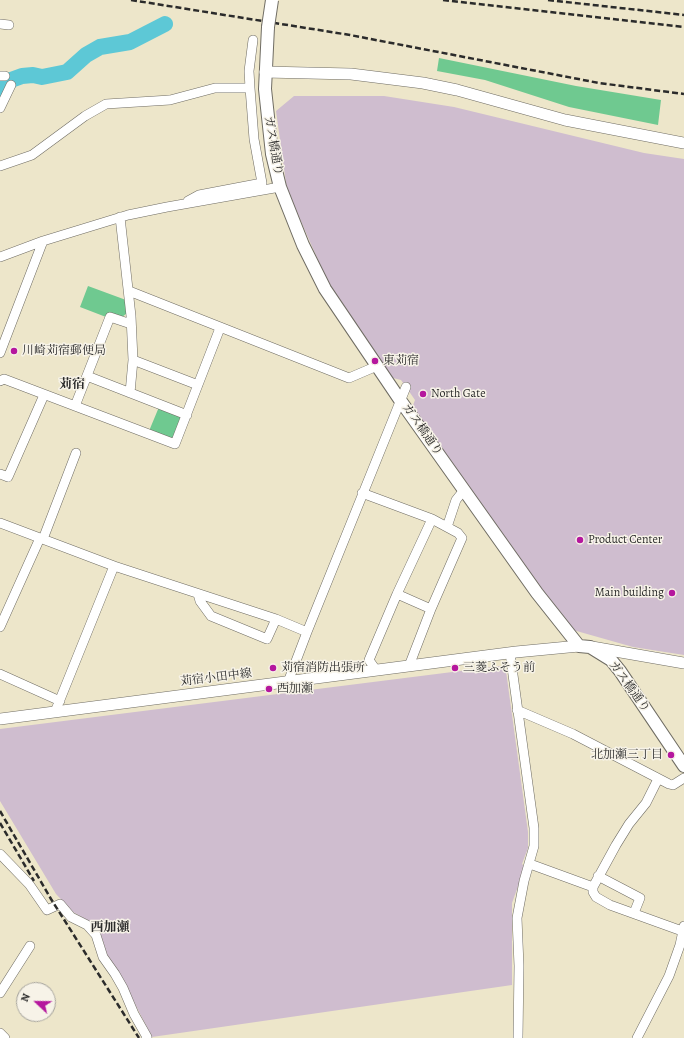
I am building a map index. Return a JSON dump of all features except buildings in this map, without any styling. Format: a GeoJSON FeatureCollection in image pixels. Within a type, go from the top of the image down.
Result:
{"type":"FeatureCollection","features":[{"type":"Feature","properties":{"kind":"main road","name":"ガス橋通り"},"geometry":{"type":"LineString","coordinates":[[272,0],[267,38],[265,72],[268,123],[280,187],[304,245],[325,288],[400,400],[537,593],[584,647],[611,660],[684,766]]}},
{"type":"Feature","properties":{"kind":"street"},"geometry":{"type":"LineString","coordinates":[[184,204],[200,195],[262,183],[254,139],[250,88],[249,71],[252,40]]}},
{"type":"Feature","properties":{"kind":"street"},"geometry":{"type":"LineString","coordinates":[[265,72],[351,74],[423,83],[457,90],[565,120],[684,143]]}},
{"type":"Feature","properties":{"kind":"street"},"geometry":{"type":"LineString","coordinates":[[0,108],[12,85]]}},
{"type":"Feature","properties":{"kind":"street"},"geometry":{"type":"LineString","coordinates":[[0,166],[32,155],[85,116],[106,104],[170,100],[215,88],[250,88]]}},
{"type":"Feature","properties":{"kind":"street"},"geometry":{"type":"LineString","coordinates":[[0,257],[43,241],[120,217],[280,187]]}},
{"type":"Feature","properties":{"kind":"street"},"geometry":{"type":"LineString","coordinates":[[120,217],[131,324],[133,360],[130,393]]}},
{"type":"Feature","properties":{"kind":"street"},"geometry":{"type":"LineString","coordinates":[[0,353],[43,241]]}},
{"type":"Feature","properties":{"kind":"street"},"geometry":{"type":"LineString","coordinates":[[128,291],[349,378],[377,366]]}},
{"type":"Feature","properties":{"kind":"street"},"geometry":{"type":"LineString","coordinates":[[75,406],[110,316],[131,324]]}},
{"type":"Feature","properties":{"kind":"street"},"geometry":{"type":"LineString","coordinates":[[0,381],[4,379],[174,444],[187,415],[220,328]]}},
{"type":"Feature","properties":{"kind":"street"},"geometry":{"type":"LineString","coordinates":[[133,360],[198,385]]}},
{"type":"Feature","properties":{"kind":"street"},"geometry":{"type":"LineString","coordinates":[[87,376],[187,415]]}},
{"type":"Feature","properties":{"kind":"street"},"geometry":{"type":"LineString","coordinates":[[288,682],[362,493],[406,387]]}},
{"type":"Feature","properties":{"kind":"street"},"geometry":{"type":"LineString","coordinates":[[0,474],[8,477],[44,395]]}},
{"type":"Feature","properties":{"kind":"street"},"geometry":{"type":"LineString","coordinates":[[0,627],[41,539],[76,453]]}},
{"type":"Feature","properties":{"kind":"street"},"geometry":{"type":"LineString","coordinates":[[447,527],[456,500],[464,490]]}},
{"type":"Feature","properties":{"kind":"street"},"geometry":{"type":"LineString","coordinates":[[362,493],[432,519],[458,533],[462,538],[408,666]]}},
{"type":"Feature","properties":{"kind":"street"},"geometry":{"type":"LineString","coordinates":[[376,670],[369,660],[397,594],[432,519]]}},
{"type":"Feature","properties":{"kind":"street"},"geometry":{"type":"LineString","coordinates":[[0,523],[114,566],[276,619],[307,632]]}},
{"type":"Feature","properties":{"kind":"street"},"geometry":{"type":"LineString","coordinates":[[55,712],[114,566]]}},
{"type":"Feature","properties":{"kind":"street"},"geometry":{"type":"LineString","coordinates":[[198,594],[200,601],[211,616],[267,639],[276,619]]}},
{"type":"Feature","properties":{"kind":"street"},"geometry":{"type":"LineString","coordinates":[[397,594],[431,609]]}},
{"type":"Feature","properties":{"kind":"street","name":"苅宿小田中線"},"geometry":{"type":"LineString","coordinates":[[0,719],[510,653],[584,647],[684,663]]}},
{"type":"Feature","properties":{"kind":"street"},"geometry":{"type":"LineString","coordinates":[[510,653],[534,828],[534,846],[524,881],[518,918],[518,1038]]}},
{"type":"Feature","properties":{"kind":"street"},"geometry":{"type":"LineString","coordinates":[[0,674],[60,701]]}},
{"type":"Feature","properties":{"kind":"street"},"geometry":{"type":"LineString","coordinates":[[517,710],[597,746],[658,779],[673,785],[684,778]]}},
{"type":"Feature","properties":{"kind":"street"},"geometry":{"type":"LineString","coordinates":[[636,1038],[669,976],[680,945],[683,928],[610,904],[596,897],[593,892],[593,887],[629,824],[646,803],[658,779]]}},
{"type":"Feature","properties":{"kind":"street"},"geometry":{"type":"LineString","coordinates":[[0,854],[29,884],[47,910],[60,904],[71,917],[87,925],[96,935],[102,957],[115,974],[134,1014],[148,1037],[146,1038]]}},
{"type":"Feature","properties":{"kind":"street"},"geometry":{"type":"LineString","coordinates":[[530,864],[593,887]]}},
{"type":"Feature","properties":{"kind":"street"},"geometry":{"type":"LineString","coordinates":[[598,876],[640,898],[634,913]]}},
{"type":"Feature","properties":{"kind":"street"},"geometry":{"type":"LineString","coordinates":[[0,993],[30,946]]}},
{"type":"Feature","properties":{"kind":"street"},"geometry":{"type":"LineString","coordinates":[[0,1033],[5,1038]]}},
{"type":"Feature","properties":{"kind":"shaded area"},"geometry":{"type":"Polygon","coordinates":[[[294,96],[384,96],[454,107],[644,153],[684,159],[684,655],[633,647],[573,630],[536,586],[412,408],[415,400],[401,380],[389,377],[330,287],[287,190],[276,111],[294,96]]]}},
{"type":"Feature","properties":{"kind":"shaded area"},"geometry":{"type":"Polygon","coordinates":[[[500,666],[506,671],[528,832],[528,848],[522,864],[525,867],[512,903],[512,985],[152,1037],[121,977],[107,955],[100,932],[90,922],[73,912],[56,894],[0,801],[0,729],[500,666]]]}},
{"type":"Feature","properties":{"kind":"green space"},"geometry":{"type":"Polygon","coordinates":[[[439,58],[576,86],[661,100],[658,125],[569,107],[485,80],[437,71],[439,58]]]}},
{"type":"Feature","properties":{"kind":"green space"},"geometry":{"type":"Polygon","coordinates":[[[88,286],[126,300],[127,313],[121,318],[106,317],[80,307],[88,286]]]}},
{"type":"Feature","properties":{"kind":"green space"},"geometry":{"type":"Polygon","coordinates":[[[159,407],[181,415],[175,439],[172,440],[149,431],[159,407]]]}},
{"type":"Feature","properties":{"kind":"waterway"},"geometry":{"type":"LineString","coordinates":[[0,94],[11,80],[22,76],[33,75],[42,77],[67,72],[86,55],[100,47],[130,42],[165,24]]}},
{"type":"Feature","properties":{"kind":"railway"},"geometry":{"type":"LineString","coordinates":[[131,0],[350,35],[599,83],[684,94]]}},
{"type":"Feature","properties":{"kind":"railway"},"geometry":{"type":"LineString","coordinates":[[443,0],[684,27]]}},
{"type":"Feature","properties":{"kind":"railway"},"geometry":{"type":"LineString","coordinates":[[548,0],[684,15]]}},
{"type":"Feature","properties":{"kind":"railway"},"geometry":{"type":"LineString","coordinates":[[0,811],[51,899],[139,1038]]}},
{"type":"Feature","properties":{"kind":"railway"},"geometry":{"type":"LineString","coordinates":[[0,823],[34,881]]}},
{"type":"Feature","properties":{"kind":"place","name":"川崎苅宿郵便局"},"geometry":{"type":"Point","coordinates":[14,351]}},
{"type":"Feature","properties":{"kind":"place","name":"東苅宿"},"geometry":{"type":"Point","coordinates":[375,361]}},
{"type":"Feature","properties":{"kind":"place","name":"North Gate"},"geometry":{"type":"Point","coordinates":[423,394]}},
{"type":"Feature","properties":{"kind":"place","name":"Product Center"},"geometry":{"type":"Point","coordinates":[580,540]}},
{"type":"Feature","properties":{"kind":"place","name":"Main building"},"geometry":{"type":"Point","coordinates":[672,593]}},
{"type":"Feature","properties":{"kind":"place","name":"苅宿消防出張所"},"geometry":{"type":"Point","coordinates":[273,668]}},
{"type":"Feature","properties":{"kind":"place","name":"三菱ふそう前"},"geometry":{"type":"Point","coordinates":[455,668]}},
{"type":"Feature","properties":{"kind":"place","name":"西加瀬"},"geometry":{"type":"Point","coordinates":[269,689]}},
{"type":"Feature","properties":{"kind":"place","name":"北加瀬三丁目"},"geometry":{"type":"Point","coordinates":[671,755]}},
{"type":"Feature","properties":{"kind":"district","name":"苅宿"},"geometry":{"type":"Point","coordinates":[72,385]}},
{"type":"Feature","properties":{"kind":"district","name":"西加瀬"},"geometry":{"type":"Point","coordinates":[110,928]}}]}
